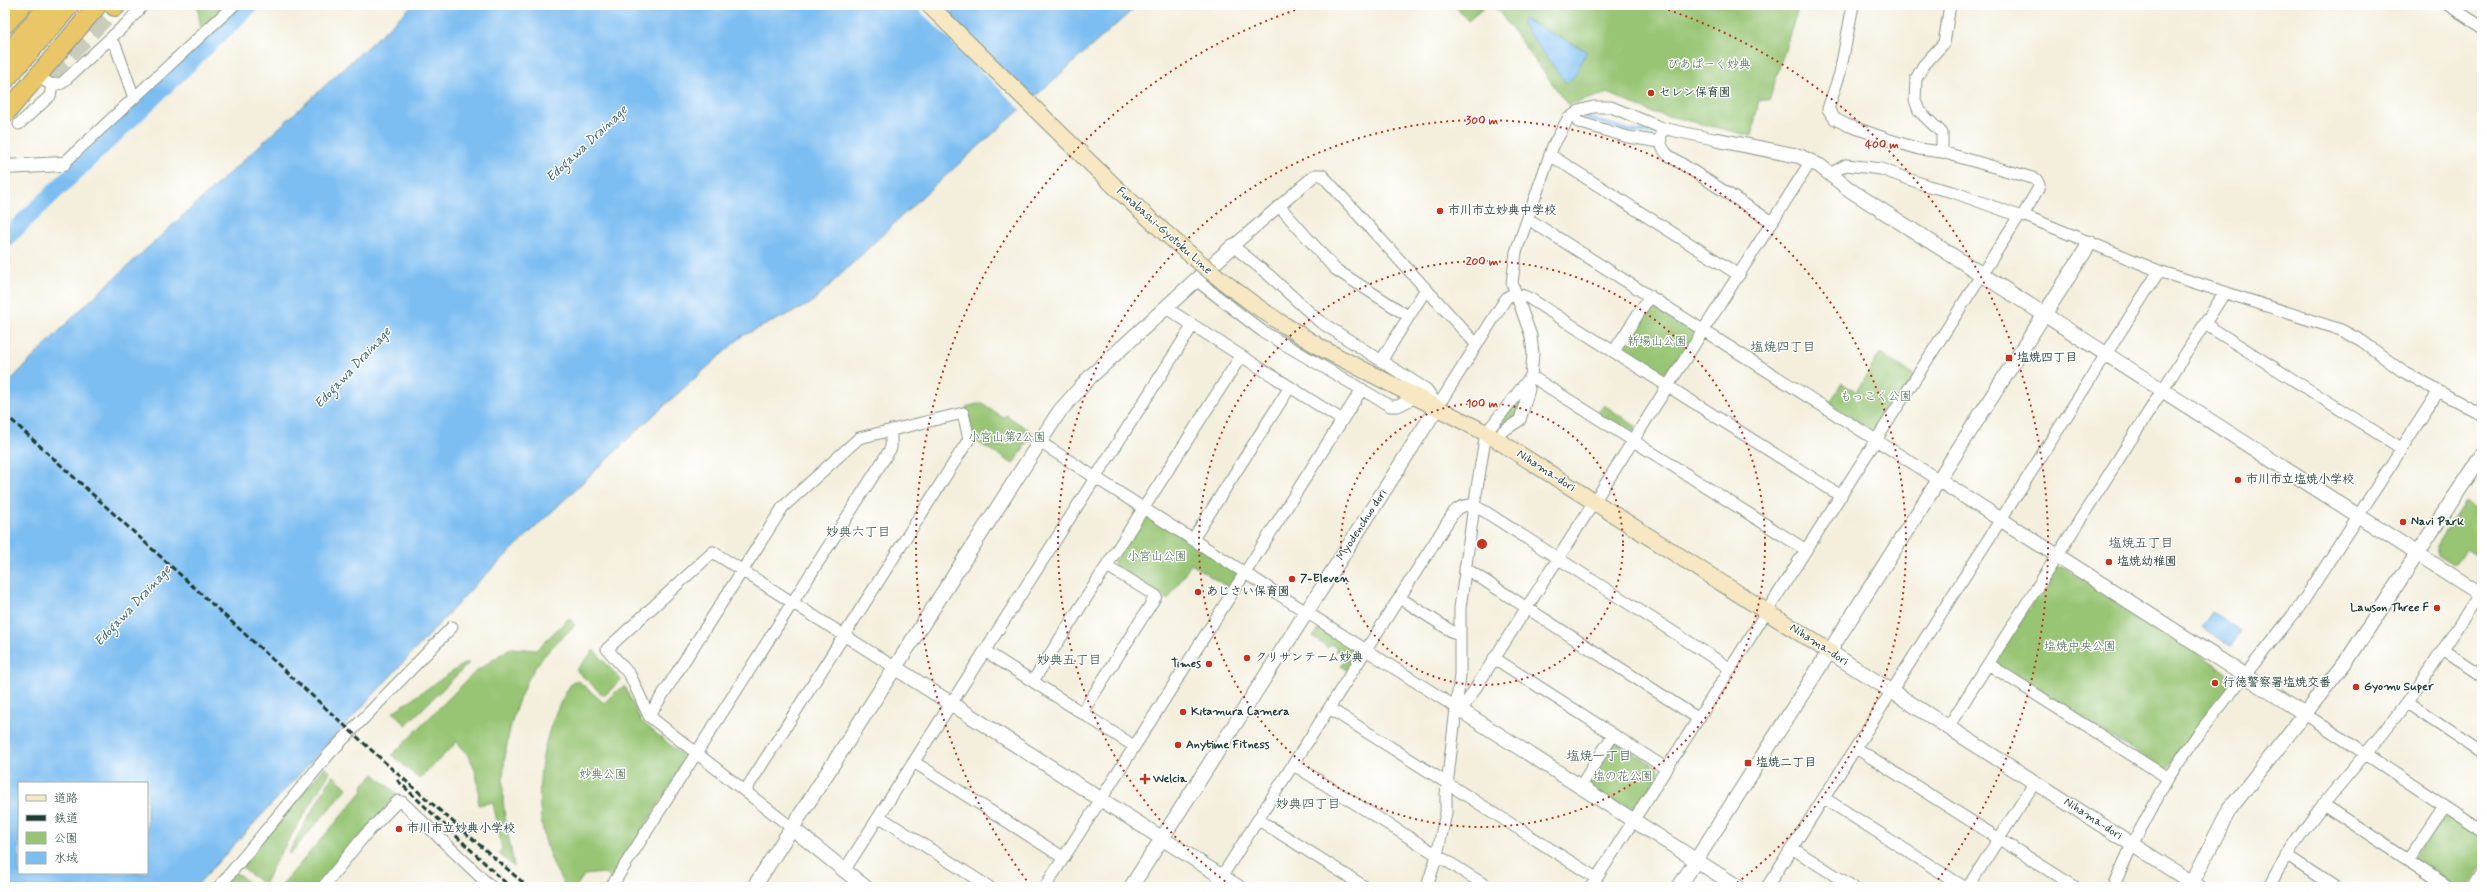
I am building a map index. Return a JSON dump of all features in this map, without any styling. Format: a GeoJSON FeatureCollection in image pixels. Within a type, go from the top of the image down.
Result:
{"type":"FeatureCollection","features":[{"type":"Feature","properties":{"kind":"highway"},"geometry":{"type":"LineString","coordinates":[[5,25],[22,5]]}},
{"type":"Feature","properties":{"kind":"highway"},"geometry":{"type":"LineString","coordinates":[[5,58],[50,5]]}},
{"type":"Feature","properties":{"kind":"highway"},"geometry":{"type":"LineString","coordinates":[[5,79],[69,5]]}},
{"type":"Feature","properties":{"kind":"highway"},"geometry":{"type":"LineString","coordinates":[[9,115],[36,76],[110,5]]}},
{"type":"Feature","properties":{"kind":"main road","name":"Funabashi-Gyotoku Line"},"geometry":{"type":"LineString","coordinates":[[929,5],[1148,218],[1213,275],[1280,323],[1323,349],[1438,406]]}},
{"type":"Feature","properties":{"kind":"main road","name":"Nihama-dori"},"geometry":{"type":"LineString","coordinates":[[1438,406],[1486,433],[1830,652]]}},
{"type":"Feature","properties":{"kind":"street"},"geometry":{"type":"LineString","coordinates":[[36,76],[52,86],[62,83],[110,40],[143,5]]}},
{"type":"Feature","properties":{"kind":"street"},"geometry":{"type":"LineString","coordinates":[[5,167],[63,164],[234,5]]}},
{"type":"Feature","properties":{"kind":"street"},"geometry":{"type":"LineString","coordinates":[[1328,708],[1447,784],[1594,883],[2038,189],[2039,185],[2036,179],[1942,152],[1919,149],[1847,125],[1835,119],[1828,109],[1840,73],[1853,5]]}},
{"type":"Feature","properties":{"kind":"street"},"geometry":{"type":"LineString","coordinates":[[1942,152],[1942,133],[1919,111],[1915,100],[1916,79],[1923,66],[1944,43],[1950,5]]}},
{"type":"Feature","properties":{"kind":"street"},"geometry":{"type":"LineString","coordinates":[[2448,5],[2482,27]]}},
{"type":"Feature","properties":{"kind":"street"},"geometry":{"type":"LineString","coordinates":[[110,40],[116,47],[134,98]]}},
{"type":"Feature","properties":{"kind":"street"},"geometry":{"type":"LineString","coordinates":[[9,115],[50,96],[52,86]]}},
{"type":"Feature","properties":{"kind":"street"},"geometry":{"type":"LineString","coordinates":[[1503,431],[1520,420],[1529,389],[1533,354],[1531,336],[1514,294],[1512,283],[1516,252],[1550,155],[1568,119],[1579,111],[1593,107],[1611,107],[1662,128],[1799,156],[1811,161],[1850,190],[2359,514],[2481,594],[2407,703],[2323,804],[2286,855],[2269,887]]}},
{"type":"Feature","properties":{"kind":"street"},"geometry":{"type":"LineString","coordinates":[[1578,122],[1628,137],[1660,142]]}},
{"type":"Feature","properties":{"kind":"street"},"geometry":{"type":"LineString","coordinates":[[1662,128],[1660,142],[1662,149],[1668,155],[1772,222]]}},
{"type":"Feature","properties":{"kind":"street"},"geometry":{"type":"LineString","coordinates":[[1550,155],[1739,275]]}},
{"type":"Feature","properties":{"kind":"street"},"geometry":{"type":"LineString","coordinates":[[1459,709],[1494,658],[1811,161]]}},
{"type":"Feature","properties":{"kind":"street"},"geometry":{"type":"LineString","coordinates":[[1830,174],[1846,165],[1881,169],[2021,216],[2159,271],[2341,330],[2362,341],[2402,371],[2482,415]]}},
{"type":"Feature","properties":{"kind":"street"},"geometry":{"type":"LineString","coordinates":[[754,887],[1038,441],[1059,412],[1090,377],[1233,246],[1280,207],[1315,175],[1322,175],[1477,345]]}},
{"type":"Feature","properties":{"kind":"street"},"geometry":{"type":"LineString","coordinates":[[1280,207],[1335,269],[1408,316]]}},
{"type":"Feature","properties":{"kind":"street"},"geometry":{"type":"LineString","coordinates":[[1528,219],[2305,714],[2482,831]]}},
{"type":"Feature","properties":{"kind":"street"},"geometry":{"type":"LineString","coordinates":[[1679,887],[2090,243]]}},
{"type":"Feature","properties":{"kind":"street"},"geometry":{"type":"LineString","coordinates":[[1233,246],[1270,276],[1319,321],[1427,390],[1438,406],[1507,297],[1514,294],[1529,298],[1841,496]]}},
{"type":"Feature","properties":{"kind":"street"},"geometry":{"type":"LineString","coordinates":[[1766,887],[1892,692],[2159,271]]}},
{"type":"Feature","properties":{"kind":"street"},"geometry":{"type":"LineString","coordinates":[[1196,280],[1262,331],[1325,370],[1394,407],[1418,396]]}},
{"type":"Feature","properties":{"kind":"street"},"geometry":{"type":"LineString","coordinates":[[1381,361],[1426,289]]}},
{"type":"Feature","properties":{"kind":"street"},"geometry":{"type":"LineString","coordinates":[[1948,727],[2225,292]]}},
{"type":"Feature","properties":{"kind":"street"},"geometry":{"type":"LineString","coordinates":[[1614,352],[1650,296]]}},
{"type":"Feature","properties":{"kind":"street"},"geometry":{"type":"LineString","coordinates":[[1166,308],[1342,420]]}},
{"type":"Feature","properties":{"kind":"street"},"geometry":{"type":"LineString","coordinates":[[2205,324],[2401,448]]}},
{"type":"Feature","properties":{"kind":"street"},"geometry":{"type":"LineString","coordinates":[[844,871],[1193,326]]}},
{"type":"Feature","properties":{"kind":"street"},"geometry":{"type":"LineString","coordinates":[[1033,681],[1241,356]]}},
{"type":"Feature","properties":{"kind":"street"},"geometry":{"type":"LineString","coordinates":[[1427,887],[1437,855],[1446,813],[1447,784],[1459,709],[1460,608],[1486,433],[1529,380]]}},
{"type":"Feature","properties":{"kind":"street"},"geometry":{"type":"LineString","coordinates":[[1529,380],[1633,441],[1806,550]]}},
{"type":"Feature","properties":{"kind":"street"},"geometry":{"type":"LineString","coordinates":[[1193,539],[1290,387]]}},
{"type":"Feature","properties":{"kind":"street"},"geometry":{"type":"LineString","coordinates":[[1045,887],[1362,389]]}},
{"type":"Feature","properties":{"kind":"street"},"geometry":{"type":"LineString","coordinates":[[2113,887],[2132,845],[2168,778],[2198,734],[2286,626],[2438,392]]}},
{"type":"Feature","properties":{"kind":"street","name":"Myodenchuo dori"},"geometry":{"type":"LineString","coordinates":[[1131,887],[1438,406]]}},
{"type":"Feature","properties":{"kind":"street"},"geometry":{"type":"LineString","coordinates":[[649,716],[783,507],[859,438],[963,413],[969,439],[745,791]]}},
{"type":"Feature","properties":{"kind":"street"},"geometry":{"type":"LineString","coordinates":[[611,887],[891,448],[891,430]]}},
{"type":"Feature","properties":{"kind":"street"},"geometry":{"type":"LineString","coordinates":[[1038,441],[1738,887]]}},
{"type":"Feature","properties":{"kind":"street"},"geometry":{"type":"LineString","coordinates":[[2194,886],[2229,810],[2254,775],[2305,714],[2365,634],[2482,455]]}},
{"type":"Feature","properties":{"kind":"street"},"geometry":{"type":"LineString","coordinates":[[1218,882],[1259,820],[1328,708],[1454,512],[1463,505],[1474,506],[1731,669]]}},
{"type":"Feature","properties":{"kind":"street"},"geometry":{"type":"LineString","coordinates":[[866,887],[649,716],[630,675],[607,649],[713,552],[1162,838],[1218,882],[1238,887]]}},
{"type":"Feature","properties":{"kind":"street"},"geometry":{"type":"LineString","coordinates":[[1082,713],[1156,596],[1107,566]]}},
{"type":"Feature","properties":{"kind":"street"},"geometry":{"type":"LineString","coordinates":[[1465,568],[1699,719]]}},
{"type":"Feature","properties":{"kind":"street"},"geometry":{"type":"LineString","coordinates":[[1400,598],[1460,636]]}},
{"type":"Feature","properties":{"kind":"street"},"geometry":{"type":"LineString","coordinates":[[219,887],[329,754],[452,627]]}},
{"type":"Feature","properties":{"kind":"street"},"geometry":{"type":"LineString","coordinates":[[2443,650],[2482,676]]}},
{"type":"Feature","properties":{"kind":"street"},"geometry":{"type":"LineString","coordinates":[[985,651],[1134,746]]}},
{"type":"Feature","properties":{"kind":"street","name":"Nihama-dori"},"geometry":{"type":"LineString","coordinates":[[1830,652],[2035,782],[2194,886]]}},
{"type":"Feature","properties":{"kind":"street"},"geometry":{"type":"LineString","coordinates":[[1494,658],[1667,769]]}},
{"type":"Feature","properties":{"kind":"street"},"geometry":{"type":"LineString","coordinates":[[1988,664],[2168,778]]}},
{"type":"Feature","properties":{"kind":"street"},"geometry":{"type":"LineString","coordinates":[[2407,703],[2482,753]]}},
{"type":"Feature","properties":{"kind":"street"},"geometry":{"type":"LineString","coordinates":[[1580,787],[1613,735]]}},
{"type":"Feature","properties":{"kind":"street"},"geometry":{"type":"LineString","coordinates":[[1856,748],[2075,887]]}},
{"type":"Feature","properties":{"kind":"street"},"geometry":{"type":"LineString","coordinates":[[914,762],[1064,858]]}},
{"type":"Feature","properties":{"kind":"street"},"geometry":{"type":"LineString","coordinates":[[1294,765],[1488,887]]}},
{"type":"Feature","properties":{"kind":"street"},"geometry":{"type":"LineString","coordinates":[[1968,887],[2035,782]]}},
{"type":"Feature","properties":{"kind":"street"},"geometry":{"type":"LineString","coordinates":[[1824,798],[1964,887]]}},
{"type":"Feature","properties":{"kind":"street"},"geometry":{"type":"LineString","coordinates":[[323,887],[364,836],[398,801],[402,802],[491,887]]}},
{"type":"Feature","properties":{"kind":"street"},"geometry":{"type":"LineString","coordinates":[[2323,804],[2449,887]]}},
{"type":"Feature","properties":{"kind":"street"},"geometry":{"type":"LineString","coordinates":[[2408,860],[2444,806]]}},
{"type":"Feature","properties":{"kind":"street"},"geometry":{"type":"LineString","coordinates":[[880,817],[989,887]]}},
{"type":"Feature","properties":{"kind":"street"},"geometry":{"type":"LineString","coordinates":[[1259,820],[1365,887]]}},
{"type":"Feature","properties":{"kind":"street"},"geometry":{"type":"LineString","coordinates":[[1792,848],[1853,887]]}},
{"type":"Feature","properties":{"kind":"street"},"geometry":{"type":"LineString","coordinates":[[2286,855],[2334,887]]}},
{"type":"Feature","properties":{"kind":"street"},"geometry":{"type":"LineString","coordinates":[[2472,887],[2482,871]]}},
{"type":"Feature","properties":{"kind":"green space"},"geometry":{"type":"Polygon","coordinates":[[[197,5],[227,5],[201,29],[197,5]]]}},
{"type":"Feature","properties":{"kind":"green space"},"geometry":{"type":"Polygon","coordinates":[[[1454,5],[1487,5],[1468,21],[1454,5]]]}},
{"type":"Feature","properties":{"kind":"green space","name":"ぴあぱーく妙典"},"geometry":{"type":"Polygon","coordinates":[[[1494,5],[1799,5],[1769,101],[1759,99],[1752,136],[1651,112],[1608,93],[1568,105],[1494,5]]]}},
{"type":"Feature","properties":{"kind":"green space","name":"新場山公園"},"geometry":{"type":"Polygon","coordinates":[[[1652,304],[1694,331],[1695,337],[1669,378],[1664,380],[1620,352],[1619,347],[1647,305],[1652,304]]]}},
{"type":"Feature","properties":{"kind":"green space","name":"もっこく公園"},"geometry":{"type":"Polygon","coordinates":[[[1880,353],[1914,375],[1879,431],[1874,432],[1829,404],[1842,383],[1856,392],[1880,353]]]}},
{"type":"Feature","properties":{"kind":"green space"},"geometry":{"type":"Polygon","coordinates":[[[1527,389],[1519,418],[1501,429],[1498,424],[1527,389]]]}},
{"type":"Feature","properties":{"kind":"green space","name":"小宮山第2公園"},"geometry":{"type":"Polygon","coordinates":[[[981,403],[1003,418],[1006,415],[1033,433],[1013,464],[974,440],[966,407],[981,403]]]}},
{"type":"Feature","properties":{"kind":"green space"},"geometry":{"type":"Polygon","coordinates":[[[1604,405],[1637,427],[1633,434],[1597,414],[1604,405]]]}},
{"type":"Feature","properties":{"kind":"green space"},"geometry":{"type":"Polygon","coordinates":[[[2465,502],[2482,513],[2482,558],[2466,548],[2455,565],[2438,554],[2436,547],[2465,502]]]}},
{"type":"Feature","properties":{"kind":"green space","name":"小宮山公園"},"geometry":{"type":"Polygon","coordinates":[[[1148,515],[1235,571],[1237,576],[1229,588],[1191,564],[1168,600],[1115,566],[1114,562],[1143,516],[1148,515]]]}},
{"type":"Feature","properties":{"kind":"green space","name":"塩焼中央公園"},"geometry":{"type":"Polygon","coordinates":[[[2062,566],[2233,677],[2234,681],[2168,769],[2163,770],[1996,664],[1996,660],[2055,567],[2062,566]]]}},
{"type":"Feature","properties":{"kind":"green space"},"geometry":{"type":"Polygon","coordinates":[[[569,618],[575,625],[543,657],[532,672],[523,690],[510,729],[506,750],[503,791],[505,817],[514,867],[498,853],[502,849],[493,802],[478,805],[478,787],[475,770],[468,756],[457,742],[419,779],[392,755],[474,673],[510,648],[536,650],[569,618]]]}},
{"type":"Feature","properties":{"kind":"green space"},"geometry":{"type":"Polygon","coordinates":[[[1321,627],[1357,652],[1346,670],[1341,666],[1347,657],[1338,651],[1335,652],[1337,648],[1331,644],[1328,648],[1313,637],[1321,627]]]}},
{"type":"Feature","properties":{"kind":"green space"},"geometry":{"type":"Polygon","coordinates":[[[594,650],[621,680],[604,696],[576,670],[594,650]]]}},
{"type":"Feature","properties":{"kind":"green space"},"geometry":{"type":"Polygon","coordinates":[[[465,663],[469,663],[406,725],[393,712],[465,663]]]}},
{"type":"Feature","properties":{"kind":"green space","name":"妙典公園"},"geometry":{"type":"Polygon","coordinates":[[[573,681],[578,681],[604,703],[619,689],[625,687],[641,721],[687,759],[612,879],[604,873],[584,875],[576,887],[566,887],[553,864],[545,838],[540,811],[540,784],[543,756],[550,729],[560,704],[573,681]]]}},
{"type":"Feature","properties":{"kind":"green space","name":"塩の花公園"},"geometry":{"type":"Polygon","coordinates":[[[1615,741],[1658,768],[1659,773],[1635,812],[1629,813],[1586,786],[1615,741]]]}},
{"type":"Feature","properties":{"kind":"green space"},"geometry":{"type":"Polygon","coordinates":[[[325,767],[330,772],[274,864],[264,885],[240,866],[325,767]]]}},
{"type":"Feature","properties":{"kind":"green space"},"geometry":{"type":"Polygon","coordinates":[[[374,774],[397,794],[318,887],[280,887],[362,792],[364,784],[374,774]]]}},
{"type":"Feature","properties":{"kind":"green space"},"geometry":{"type":"Polygon","coordinates":[[[333,775],[347,788],[290,854],[288,853],[333,775]]]}},
{"type":"Feature","properties":{"kind":"green space"},"geometry":{"type":"Polygon","coordinates":[[[2447,813],[2482,836],[2482,866],[2468,887],[2454,887],[2415,861],[2414,856],[2442,814],[2447,813]]]}},
{"type":"Feature","properties":{"kind":"green space"},"geometry":{"type":"Polygon","coordinates":[[[235,872],[255,887],[223,887],[235,872]]]}},
{"type":"Feature","properties":{"kind":"water","name":"Edogawa Drainage"},"geometry":{"type":"Polygon","coordinates":[[[413,5],[1138,5],[925,194],[810,304],[742,336],[646,422],[476,584],[195,887],[5,887],[5,386],[80,310],[413,5]]]}},
{"type":"Feature","properties":{"kind":"water"},"geometry":{"type":"Polygon","coordinates":[[[1523,19],[1587,51],[1574,77],[1566,83],[1521,23],[1523,19]]]}},
{"type":"Feature","properties":{"kind":"water"},"geometry":{"type":"Polygon","coordinates":[[[2212,612],[2241,631],[2231,646],[2202,627],[2212,612]]]}},
{"type":"Feature","properties":{"kind":"pier"},"geometry":{"type":"Polygon","coordinates":[[[914,5],[937,5],[1034,100],[1022,111],[914,5]]]}},
{"type":"Feature","properties":{"kind":"waterway"},"geometry":{"type":"LineString","coordinates":[[5,239],[250,5]]}},
{"type":"Feature","properties":{"kind":"waterway"},"geometry":{"type":"LineString","coordinates":[[1577,115],[1631,131],[1659,134]]}},
{"type":"Feature","properties":{"kind":"tunnel"},"geometry":{"type":"LineString","coordinates":[[48,74],[115,6]]}},
{"type":"Feature","properties":{"kind":"railway"},"geometry":{"type":"LineString","coordinates":[[5,414],[391,768],[528,887]]}},
{"type":"Feature","properties":{"kind":"railway"},"geometry":{"type":"LineString","coordinates":[[397,780],[510,887]]}},
{"type":"Feature","properties":{"kind":"place","name":"セレン保育園"},"geometry":{"type":"Point","coordinates":[1651,93]}},
{"type":"Feature","properties":{"kind":"place","name":"市川市立妙典中学校"},"geometry":{"type":"Point","coordinates":[1440,211]}},
{"type":"Feature","properties":{"kind":"place","name":"塩焼四丁目"},"geometry":{"type":"Point","coordinates":[2009,358]}},
{"type":"Feature","properties":{"kind":"place","name":"市川市立塩焼小学校"},"geometry":{"type":"Point","coordinates":[2238,480]}},
{"type":"Feature","properties":{"kind":"place","name":"Navi Park"},"geometry":{"type":"Point","coordinates":[2403,522]}},
{"type":"Feature","properties":{"kind":"place","name":"塩焼幼稚園"},"geometry":{"type":"Point","coordinates":[2109,562]}},
{"type":"Feature","properties":{"kind":"place","name":"7-Eleven"},"geometry":{"type":"Point","coordinates":[1292,579]}},
{"type":"Feature","properties":{"kind":"place","name":"あじさい保育園"},"geometry":{"type":"Point","coordinates":[1198,592]}},
{"type":"Feature","properties":{"kind":"place","name":"Lawson Three F"},"geometry":{"type":"Point","coordinates":[2437,608]}},
{"type":"Feature","properties":{"kind":"place","name":"クリサンテーム妙典"},"geometry":{"type":"Point","coordinates":[1247,658]}},
{"type":"Feature","properties":{"kind":"place","name":"Times"},"geometry":{"type":"Point","coordinates":[1209,664]}},
{"type":"Feature","properties":{"kind":"place","name":"行徳警察署塩焼交番"},"geometry":{"type":"Point","coordinates":[2215,683]}},
{"type":"Feature","properties":{"kind":"place","name":"Gyomu Super"},"geometry":{"type":"Point","coordinates":[2356,687]}},
{"type":"Feature","properties":{"kind":"place","name":"Kitamura Camera"},"geometry":{"type":"Point","coordinates":[1183,712]}},
{"type":"Feature","properties":{"kind":"place","name":"Anytime Fitness"},"geometry":{"type":"Point","coordinates":[1178,745]}},
{"type":"Feature","properties":{"kind":"place","name":"塩焼二丁目"},"geometry":{"type":"Point","coordinates":[1748,763]}},
{"type":"Feature","properties":{"kind":"place","name":"Welcia"},"geometry":{"type":"Point","coordinates":[1145,779]}},
{"type":"Feature","properties":{"kind":"place","name":"市川市立妙典小学校"},"geometry":{"type":"Point","coordinates":[399,829]}},
{"type":"Feature","properties":{"kind":"district","name":"塩焼四丁目"},"geometry":{"type":"Point","coordinates":[1783,347]}},
{"type":"Feature","properties":{"kind":"district","name":"妙典六丁目"},"geometry":{"type":"Point","coordinates":[858,532]}},
{"type":"Feature","properties":{"kind":"district","name":"塩焼五丁目"},"geometry":{"type":"Point","coordinates":[2141,543]}},
{"type":"Feature","properties":{"kind":"district","name":"妙典五丁目"},"geometry":{"type":"Point","coordinates":[1069,660]}},
{"type":"Feature","properties":{"kind":"district","name":"塩焼一丁目"},"geometry":{"type":"Point","coordinates":[1599,756]}},
{"type":"Feature","properties":{"kind":"district","name":"妙典四丁目"},"geometry":{"type":"Point","coordinates":[1308,804]}}]}
